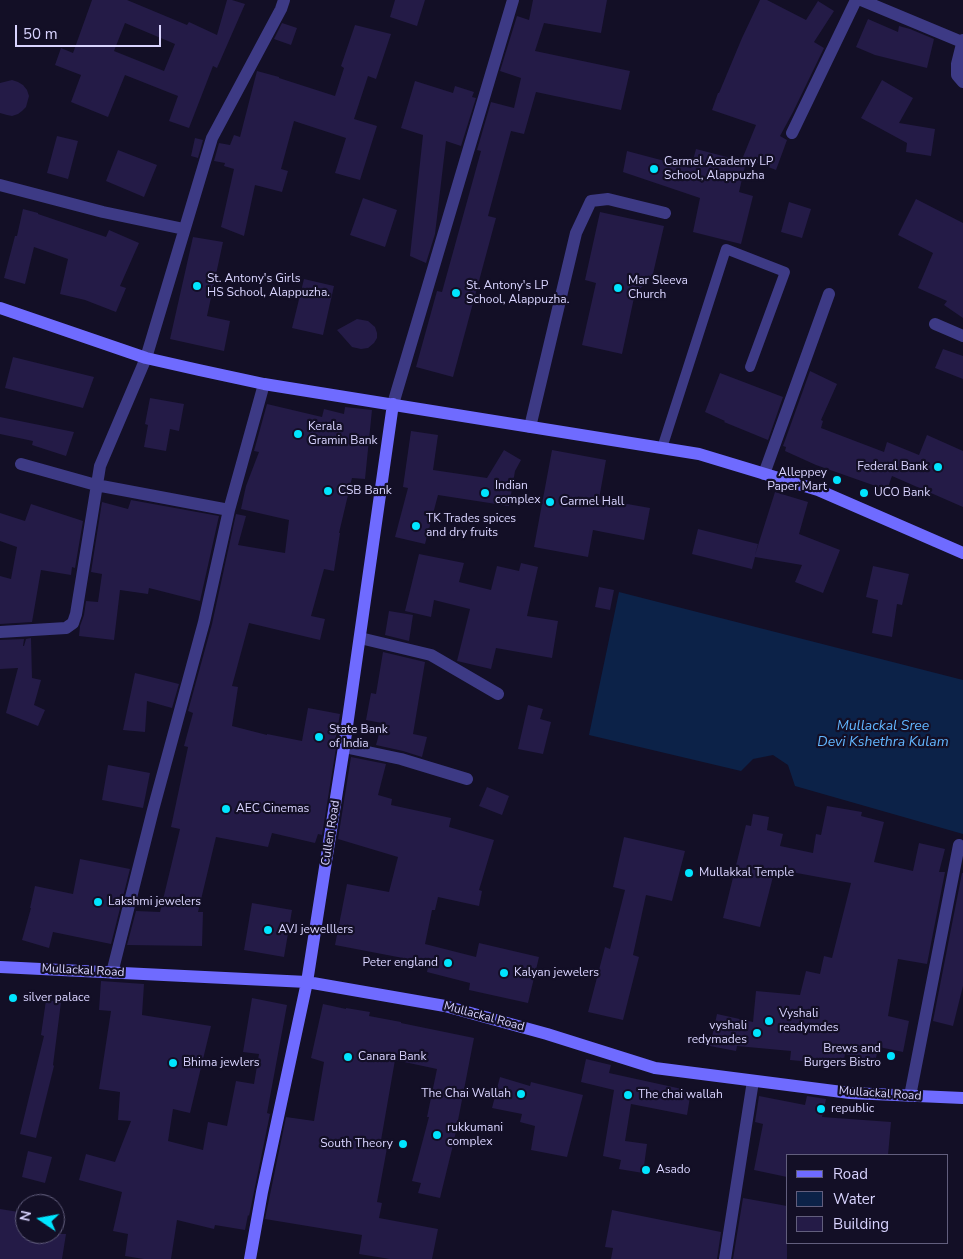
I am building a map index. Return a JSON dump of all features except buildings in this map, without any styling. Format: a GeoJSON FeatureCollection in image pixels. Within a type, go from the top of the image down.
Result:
{"type":"FeatureCollection","features":[{"type":"Feature","properties":{"kind":"main road"},"geometry":{"type":"LineString","coordinates":[[0,308],[146,358],[264,384],[699,454],[818,490],[963,553]]}},
{"type":"Feature","properties":{"kind":"main road","name":"Cullen Road"},"geometry":{"type":"LineString","coordinates":[[250,1259],[262,1192],[307,982],[344,748],[393,404]]}},
{"type":"Feature","properties":{"kind":"main road","name":"Mullackal Road"},"geometry":{"type":"LineString","coordinates":[[0,967],[307,982],[445,1006],[547,1034],[655,1068],[850,1093],[963,1098]]}},
{"type":"Feature","properties":{"kind":"street"},"geometry":{"type":"LineString","coordinates":[[0,632],[66,628],[73,623],[100,466],[146,358],[212,138],[281,9],[284,0]]}},
{"type":"Feature","properties":{"kind":"street"},"geometry":{"type":"LineString","coordinates":[[393,404],[513,0]]}},
{"type":"Feature","properties":{"kind":"street"},"geometry":{"type":"LineString","coordinates":[[792,133],[856,0]]}},
{"type":"Feature","properties":{"kind":"street"},"geometry":{"type":"LineString","coordinates":[[861,0],[962,41],[957,64],[957,75],[963,82]]}},
{"type":"Feature","properties":{"kind":"street"},"geometry":{"type":"LineString","coordinates":[[0,185],[103,212],[184,229]]}},
{"type":"Feature","properties":{"kind":"street"},"geometry":{"type":"LineString","coordinates":[[530,427],[576,233],[591,201],[608,199],[665,213]]}},
{"type":"Feature","properties":{"kind":"street"},"geometry":{"type":"LineString","coordinates":[[764,474],[829,294]]}},
{"type":"Feature","properties":{"kind":"street"},"geometry":{"type":"LineString","coordinates":[[935,324],[963,336]]}},
{"type":"Feature","properties":{"kind":"street"},"geometry":{"type":"LineString","coordinates":[[112,973],[152,810],[204,622],[229,510],[264,384]]}},
{"type":"Feature","properties":{"kind":"street"},"geometry":{"type":"LineString","coordinates":[[21,464],[96,485],[229,510]]}},
{"type":"Feature","properties":{"kind":"street"},"geometry":{"type":"LineString","coordinates":[[360,638],[431,655],[498,694]]}},
{"type":"Feature","properties":{"kind":"street"},"geometry":{"type":"LineString","coordinates":[[344,748],[400,759],[467,779]]}},
{"type":"Feature","properties":{"kind":"street"},"geometry":{"type":"LineString","coordinates":[[910,1096],[959,845]]}},
{"type":"Feature","properties":{"kind":"street"},"geometry":{"type":"LineString","coordinates":[[724,1259],[753,1081]]}},
{"type":"Feature","properties":{"kind":"lane"},"geometry":{"type":"LineString","coordinates":[[662,448],[726,249],[785,272],[750,367]]}},
{"type":"Feature","properties":{"kind":"water","name":"Mullackal Sree Devi Kshethra Kulam"},"geometry":{"type":"Polygon","coordinates":[[[619,592],[963,680],[963,834],[795,786],[788,765],[773,755],[753,759],[741,771],[589,735],[619,592]]]}},
{"type":"Feature","properties":{"kind":"place","name":"Carmel Academy LP School, Alappuzha"},"geometry":{"type":"Point","coordinates":[654,169]}},
{"type":"Feature","properties":{"kind":"place","name":"St. Antony's Girls HS School, Alappuzha."},"geometry":{"type":"Point","coordinates":[197,286]}},
{"type":"Feature","properties":{"kind":"place","name":"Mar Sleeva Church"},"geometry":{"type":"Point","coordinates":[618,288]}},
{"type":"Feature","properties":{"kind":"place","name":"St. Antony's LP School, Alappuzha."},"geometry":{"type":"Point","coordinates":[456,293]}},
{"type":"Feature","properties":{"kind":"place","name":"Kerala Gramin Bank"},"geometry":{"type":"Point","coordinates":[298,434]}},
{"type":"Feature","properties":{"kind":"place","name":"Federal Bank"},"geometry":{"type":"Point","coordinates":[938,467]}},
{"type":"Feature","properties":{"kind":"place","name":"Alleppey Paper Mart"},"geometry":{"type":"Point","coordinates":[837,480]}},
{"type":"Feature","properties":{"kind":"place","name":"CSB Bank"},"geometry":{"type":"Point","coordinates":[328,491]}},
{"type":"Feature","properties":{"kind":"place","name":"Indian complex"},"geometry":{"type":"Point","coordinates":[485,493]}},
{"type":"Feature","properties":{"kind":"place","name":"UCO Bank"},"geometry":{"type":"Point","coordinates":[864,493]}},
{"type":"Feature","properties":{"kind":"place","name":"Carmel Hall"},"geometry":{"type":"Point","coordinates":[550,502]}},
{"type":"Feature","properties":{"kind":"place","name":"TK Trades spices and dry fruits"},"geometry":{"type":"Point","coordinates":[416,526]}},
{"type":"Feature","properties":{"kind":"place","name":"State Bank of India"},"geometry":{"type":"Point","coordinates":[319,737]}},
{"type":"Feature","properties":{"kind":"place","name":"AEC Cinemas"},"geometry":{"type":"Point","coordinates":[226,809]}},
{"type":"Feature","properties":{"kind":"place","name":"Mullakkal Temple"},"geometry":{"type":"Point","coordinates":[689,873]}},
{"type":"Feature","properties":{"kind":"place","name":"Lakshmi jewelers"},"geometry":{"type":"Point","coordinates":[98,902]}},
{"type":"Feature","properties":{"kind":"place","name":"AVJ jewelllers"},"geometry":{"type":"Point","coordinates":[268,930]}},
{"type":"Feature","properties":{"kind":"place","name":"Peter england"},"geometry":{"type":"Point","coordinates":[448,963]}},
{"type":"Feature","properties":{"kind":"place","name":"Kalyan jewelers"},"geometry":{"type":"Point","coordinates":[504,973]}},
{"type":"Feature","properties":{"kind":"place","name":"silver palace"},"geometry":{"type":"Point","coordinates":[13,998]}},
{"type":"Feature","properties":{"kind":"place","name":"Vyshali readymdes"},"geometry":{"type":"Point","coordinates":[769,1021]}},
{"type":"Feature","properties":{"kind":"place","name":"vyshali redymades"},"geometry":{"type":"Point","coordinates":[757,1033]}},
{"type":"Feature","properties":{"kind":"place","name":"Brews and Burgers Bistro"},"geometry":{"type":"Point","coordinates":[891,1056]}},
{"type":"Feature","properties":{"kind":"place","name":"Canara Bank"},"geometry":{"type":"Point","coordinates":[348,1057]}},
{"type":"Feature","properties":{"kind":"place","name":"Bhima jewlers"},"geometry":{"type":"Point","coordinates":[173,1063]}},
{"type":"Feature","properties":{"kind":"place","name":"The Chai Wallah"},"geometry":{"type":"Point","coordinates":[521,1094]}},
{"type":"Feature","properties":{"kind":"place","name":"The chai wallah"},"geometry":{"type":"Point","coordinates":[628,1095]}},
{"type":"Feature","properties":{"kind":"place","name":"republic"},"geometry":{"type":"Point","coordinates":[821,1109]}},
{"type":"Feature","properties":{"kind":"place","name":"rukkumani complex"},"geometry":{"type":"Point","coordinates":[437,1135]}},
{"type":"Feature","properties":{"kind":"place","name":"South Theory"},"geometry":{"type":"Point","coordinates":[403,1144]}},
{"type":"Feature","properties":{"kind":"place","name":"Asado"},"geometry":{"type":"Point","coordinates":[646,1170]}}]}
